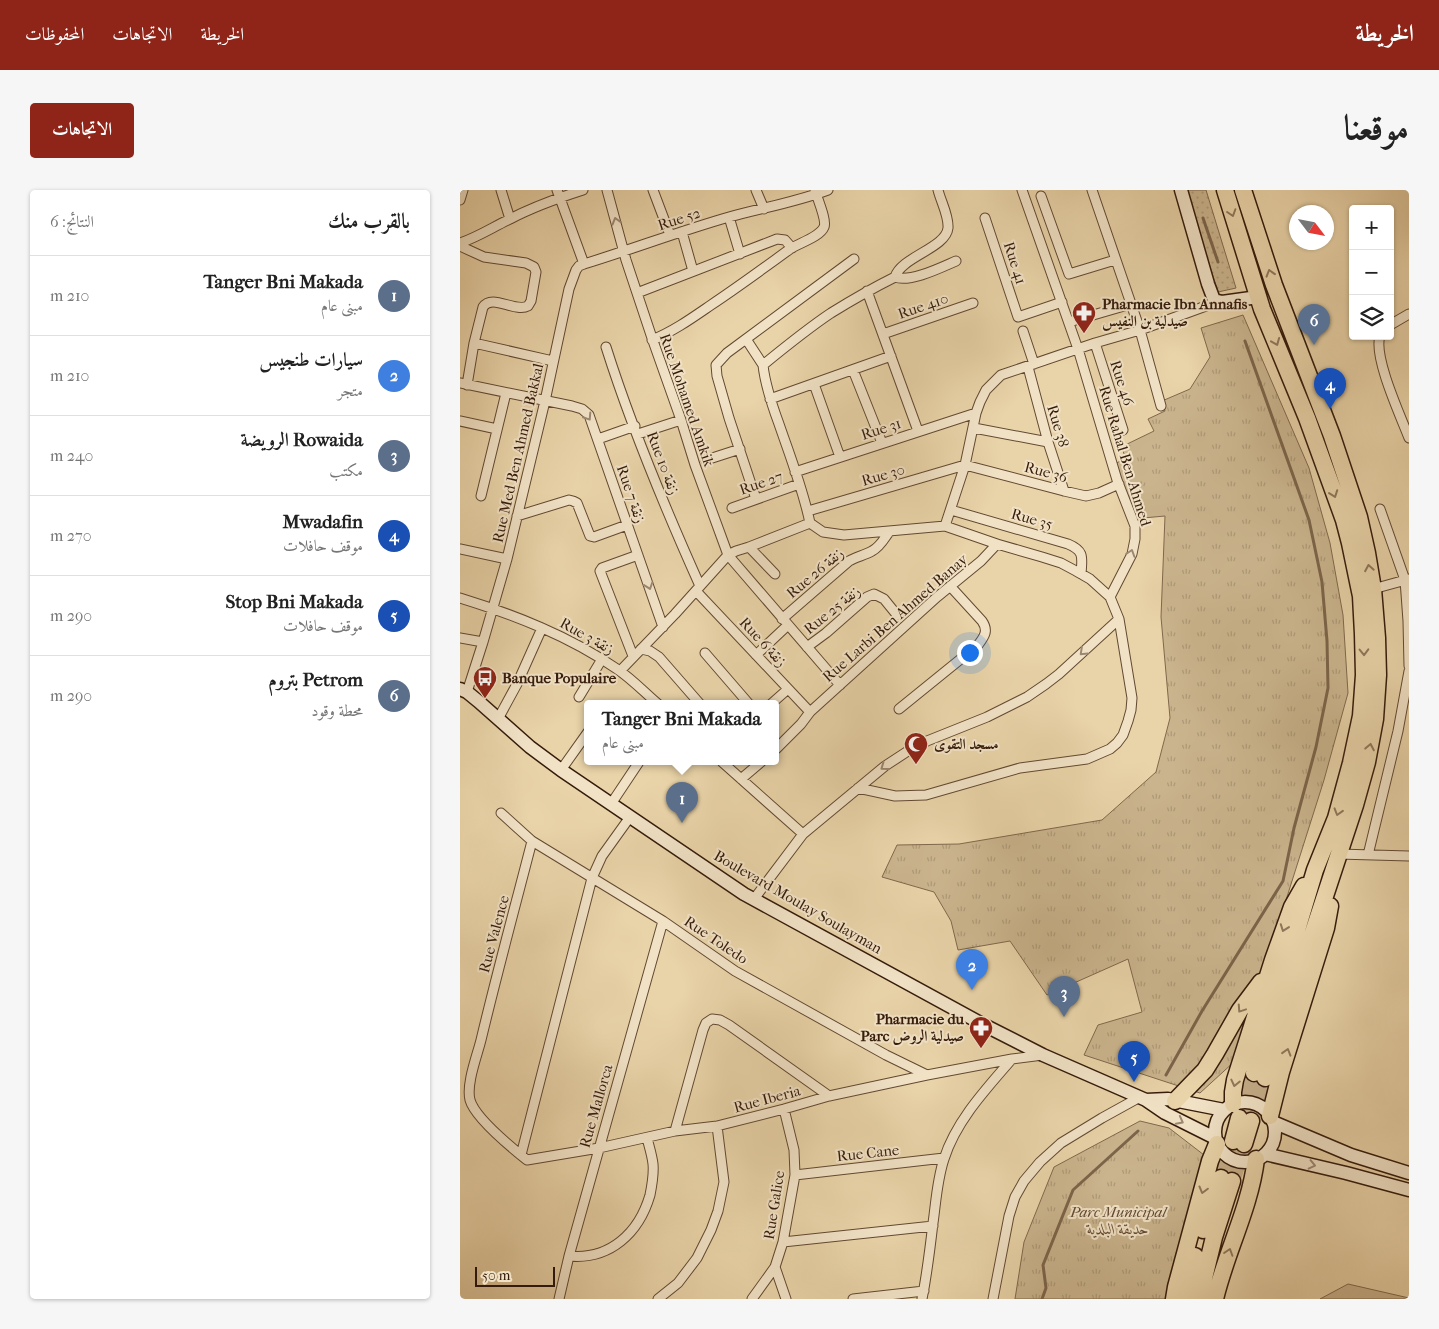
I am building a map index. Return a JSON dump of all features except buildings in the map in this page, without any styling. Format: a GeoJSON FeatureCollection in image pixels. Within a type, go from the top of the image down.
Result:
{"type":"FeatureCollection","features":[{"type":"Feature","properties":{"kind":"highway"},"geometry":{"type":"LineString","coordinates":[[1225,190],[1256,292],[1344,520],[1361,596],[1364,675],[1361,716],[1351,763],[1336,818],[1316,870],[1259,1075],[1331,877],[1367,762],[1376,719],[1378,638],[1373,589],[1359,516],[1332,436],[1274,285],[1243,190]]}},
{"type":"Feature","properties":{"kind":"highway"},"geometry":{"type":"LineString","coordinates":[[1174,1299],[1210,1161],[1227,1142],[1237,1113],[1232,1097],[1235,1080],[1270,970],[1292,907],[1316,870]]}},
{"type":"Feature","properties":{"kind":"highway"},"geometry":{"type":"LineString","coordinates":[[1272,1119],[1281,1072],[1326,928],[1331,901],[1331,877]]}},
{"type":"Feature","properties":{"kind":"highway"},"geometry":{"type":"LineString","coordinates":[[1175,1101],[1204,1070],[1240,1010],[1270,970]]}},
{"type":"Feature","properties":{"kind":"highway"},"geometry":{"type":"LineString","coordinates":[[1215,1299],[1261,1157]]}},
{"type":"Feature","properties":{"kind":"highway"},"geometry":{"type":"LineString","coordinates":[[1186,1299],[1197,1247],[1209,1210],[1227,1180],[1198,1299]]}},
{"type":"Feature","properties":{"kind":"main road"},"geometry":{"type":"LineString","coordinates":[[1181,190],[1214,300],[1222,302],[1241,298],[1256,292]]}},
{"type":"Feature","properties":{"kind":"main road","name":"Boulevard Moulay Soulayman"},"geometry":{"type":"LineString","coordinates":[[463,691],[530,747],[561,770],[712,873],[786,918],[1043,1055],[1143,1099],[1165,1113],[1227,1142]]}},
{"type":"Feature","properties":{"kind":"main road","name":"Boulevard Moulay Soulayman"},"geometry":{"type":"LineString","coordinates":[[1143,1099],[1175,1101],[1237,1113]]}},
{"type":"Feature","properties":{"kind":"main road"},"geometry":{"type":"LineString","coordinates":[[1227,1142],[1221,1150],[1226,1156],[1241,1162],[1249,1162],[1261,1157],[1272,1145],[1275,1134],[1272,1119],[1265,1109],[1258,1104],[1242,1102],[1237,1113]]}},
{"type":"Feature","properties":{"kind":"main road"},"geometry":{"type":"LineString","coordinates":[[1272,1119],[1351,1155],[1409,1173]]}},
{"type":"Feature","properties":{"kind":"main road"},"geometry":{"type":"LineString","coordinates":[[1261,1157],[1346,1173],[1409,1190]]}},
{"type":"Feature","properties":{"kind":"street"},"geometry":{"type":"LineString","coordinates":[[460,199],[463,190]]}},
{"type":"Feature","properties":{"kind":"street"},"geometry":{"type":"LineString","coordinates":[[501,190],[510,219]]}},
{"type":"Feature","properties":{"kind":"street"},"geometry":{"type":"LineString","coordinates":[[460,245],[558,194],[584,190]]}},
{"type":"Feature","properties":{"kind":"street","name":"Rue Mohamed Amkik"},"geometry":{"type":"LineString","coordinates":[[607,190],[652,340],[728,555],[840,685]]}},
{"type":"Feature","properties":{"kind":"street"},"geometry":{"type":"LineString","coordinates":[[653,190],[670,235]]}},
{"type":"Feature","properties":{"kind":"street"},"geometry":{"type":"LineString","coordinates":[[756,190],[764,209]]}},
{"type":"Feature","properties":{"kind":"street","name":"Rue 52"},"geometry":{"type":"LineString","coordinates":[[625,252],[670,235],[828,190]]}},
{"type":"Feature","properties":{"kind":"street"},"geometry":{"type":"LineString","coordinates":[[763,365],[830,313],[895,277],[902,266],[943,238],[948,230],[948,222],[938,190]]}},
{"type":"Feature","properties":{"kind":"street","name":"Rue Rahal Ben Ahmed"},"geometry":{"type":"LineString","coordinates":[[1022,190],[1069,322],[1119,484],[1135,526],[1132,554],[1110,597]]}},
{"type":"Feature","properties":{"kind":"street"},"geometry":{"type":"LineString","coordinates":[[1092,190],[1140,330],[1161,406]]}},
{"type":"Feature","properties":{"kind":"street"},"geometry":{"type":"LineString","coordinates":[[652,340],[683,325],[792,248],[818,234],[824,227],[825,221],[816,192]]}},
{"type":"Feature","properties":{"kind":"street"},"geometry":{"type":"LineString","coordinates":[[558,194],[584,264],[625,252]]}},
{"type":"Feature","properties":{"kind":"street"},"geometry":{"type":"LineString","coordinates":[[1041,196],[1069,274],[1115,260]]}},
{"type":"Feature","properties":{"kind":"street"},"geometry":{"type":"LineString","coordinates":[[729,217],[740,254]]}},
{"type":"Feature","properties":{"kind":"street","name":"Rue 41"},"geometry":{"type":"LineString","coordinates":[[985,218],[1018,317],[1062,302]]}},
{"type":"Feature","properties":{"kind":"street"},"geometry":{"type":"LineString","coordinates":[[682,232],[693,271]]}},
{"type":"Feature","properties":{"kind":"street"},"geometry":{"type":"LineString","coordinates":[[637,293],[781,239],[785,240],[792,248]]}},
{"type":"Feature","properties":{"kind":"street"},"geometry":{"type":"LineString","coordinates":[[460,245],[484,256],[526,263],[534,267],[536,272],[531,301],[528,306],[522,309],[493,301],[485,304],[480,314],[463,384],[545,401]]}},
{"type":"Feature","properties":{"kind":"street"},"geometry":{"type":"LineString","coordinates":[[756,499],[717,376],[716,365],[724,355],[854,258]]}},
{"type":"Feature","properties":{"kind":"street"},"geometry":{"type":"LineString","coordinates":[[895,277],[900,279],[909,278],[956,261]]}},
{"type":"Feature","properties":{"kind":"street","name":"Rue Med Ben Ahmed Bakkal"},"geometry":{"type":"LineString","coordinates":[[463,691],[483,642],[508,559],[573,275],[579,266],[584,264]]}},
{"type":"Feature","properties":{"kind":"street"},"geometry":{"type":"LineString","coordinates":[[867,292],[918,431]]}},
{"type":"Feature","properties":{"kind":"street"},"geometry":{"type":"LineString","coordinates":[[945,526],[952,510],[965,465],[976,413],[986,390],[1001,375],[1140,330],[1217,302]]}},
{"type":"Feature","properties":{"kind":"street","name":"Rue 410"},"geometry":{"type":"LineString","coordinates":[[883,334],[973,303]]}},
{"type":"Feature","properties":{"kind":"street"},"geometry":{"type":"LineString","coordinates":[[1069,322],[1131,304]]}},
{"type":"Feature","properties":{"kind":"street"},"geometry":{"type":"LineString","coordinates":[[1394,323],[1409,314]]}},
{"type":"Feature","properties":{"kind":"street"},"geometry":{"type":"LineString","coordinates":[[1022,331],[1031,366]]}},
{"type":"Feature","properties":{"kind":"street"},"geometry":{"type":"LineString","coordinates":[[746,339],[763,365],[770,399],[800,484],[810,523],[823,532],[844,535],[945,526],[996,544],[1061,563],[1082,574],[1110,597],[1119,618],[1132,698],[1131,710],[1123,735],[1110,750],[1087,760],[1020,768],[926,795],[896,796],[858,788]]}},
{"type":"Feature","properties":{"kind":"street"},"geometry":{"type":"LineString","coordinates":[[1379,340],[1378,346],[1384,370],[1409,438]]}},
{"type":"Feature","properties":{"kind":"street"},"geometry":{"type":"LineString","coordinates":[[474,343],[553,360]]}},
{"type":"Feature","properties":{"kind":"street","name":"Rue 46"},"geometry":{"type":"LineString","coordinates":[[1095,344],[1123,430]]}},
{"type":"Feature","properties":{"kind":"street","name":"Rue 10 زنقة"},"geometry":{"type":"LineString","coordinates":[[606,347],[617,382],[698,589]]}},
{"type":"Feature","properties":{"kind":"street"},"geometry":{"type":"LineString","coordinates":[[770,399],[891,356]]}},
{"type":"Feature","properties":{"kind":"street","name":"Rue 38"},"geometry":{"type":"LineString","coordinates":[[1031,366],[1048,442],[1064,491]]}},
{"type":"Feature","properties":{"kind":"street"},"geometry":{"type":"LineString","coordinates":[[853,370],[882,443]]}},
{"type":"Feature","properties":{"kind":"street"},"geometry":{"type":"LineString","coordinates":[[814,384],[840,457]]}},
{"type":"Feature","properties":{"kind":"street"},"geometry":{"type":"LineString","coordinates":[[481,496],[506,393]]}},
{"type":"Feature","properties":{"kind":"street","name":"Rue 7 زنقة"},"geometry":{"type":"LineString","coordinates":[[545,401],[582,409],[591,418],[663,626]]}},
{"type":"Feature","properties":{"kind":"street","name":"Rue 31"},"geometry":{"type":"LineString","coordinates":[[796,472],[976,413]]}},
{"type":"Feature","properties":{"kind":"street"},"geometry":{"type":"LineString","coordinates":[[598,439],[681,420]]}},
{"type":"Feature","properties":{"kind":"street"},"geometry":{"type":"LineString","coordinates":[[460,421],[497,429]]}},
{"type":"Feature","properties":{"kind":"street"},"geometry":{"type":"LineString","coordinates":[[974,428],[1048,442]]}},
{"type":"Feature","properties":{"kind":"street"},"geometry":{"type":"LineString","coordinates":[[706,460],[740,449]]}},
{"type":"Feature","properties":{"kind":"street","name":"Rue 36"},"geometry":{"type":"LineString","coordinates":[[965,465],[1086,496],[1099,493],[1119,484]]}},
{"type":"Feature","properties":{"kind":"street","name":"Rue 30"},"geometry":{"type":"LineString","coordinates":[[808,511],[965,465]]}},
{"type":"Feature","properties":{"kind":"street","name":"Rue 27"},"geometry":{"type":"LineString","coordinates":[[732,508],[800,484]]}},
{"type":"Feature","properties":{"kind":"street"},"geometry":{"type":"LineString","coordinates":[[518,516],[569,500],[577,503],[590,536],[594,537],[628,524]]}},
{"type":"Feature","properties":{"kind":"street"},"geometry":{"type":"LineString","coordinates":[[1380,509],[1407,580],[1409,666]]}},
{"type":"Feature","properties":{"kind":"street","name":"Rue 35"},"geometry":{"type":"LineString","coordinates":[[952,510],[1074,546],[1082,556],[1082,574]]}},
{"type":"Feature","properties":{"kind":"street"},"geometry":{"type":"LineString","coordinates":[[620,671],[728,555],[810,523]]}},
{"type":"Feature","properties":{"kind":"street","name":"Rue 26 زنقة"},"geometry":{"type":"LineString","coordinates":[[756,655],[785,622],[849,561],[878,547],[889,532]]}},
{"type":"Feature","properties":{"kind":"street","name":"Rue Larbi Ben Ahmed Banay"},"geometry":{"type":"LineString","coordinates":[[779,746],[810,712],[981,560],[996,544]]}},
{"type":"Feature","properties":{"kind":"street"},"geometry":{"type":"LineString","coordinates":[[749,547],[775,574]]}},
{"type":"Feature","properties":{"kind":"street"},"geometry":{"type":"LineString","coordinates":[[460,548],[508,559]]}},
{"type":"Feature","properties":{"kind":"street"},"geometry":{"type":"LineString","coordinates":[[634,656],[600,571],[602,568],[638,555]]}},
{"type":"Feature","properties":{"kind":"street"},"geometry":{"type":"LineString","coordinates":[[1373,589],[1407,580]]}},
{"type":"Feature","properties":{"kind":"street"},"geometry":{"type":"LineString","coordinates":[[899,709],[978,645],[986,633],[986,627],[950,586]]}},
{"type":"Feature","properties":{"kind":"street","name":"Rue 6 زنقة"},"geometry":{"type":"LineString","coordinates":[[698,589],[756,655],[810,712]]}},
{"type":"Feature","properties":{"kind":"street","name":"Rue 25 زنقة"},"geometry":{"type":"LineString","coordinates":[[807,648],[867,597],[874,594],[884,599],[897,614]]}},
{"type":"Feature","properties":{"kind":"street","name":"Rue 3 زنقة"},"geometry":{"type":"LineString","coordinates":[[460,598],[493,608],[555,632],[575,642],[620,671],[653,700]]}},
{"type":"Feature","properties":{"kind":"street"},"geometry":{"type":"LineString","coordinates":[[754,899],[803,834],[885,766],[911,749],[945,733],[987,717],[1027,697],[1059,674],[1119,618]]}},
{"type":"Feature","properties":{"kind":"street"},"geometry":{"type":"LineString","coordinates":[[498,719],[517,684],[542,628]]}},
{"type":"Feature","properties":{"kind":"street"},"geometry":{"type":"LineString","coordinates":[[460,638],[483,642]]}},
{"type":"Feature","properties":{"kind":"street"},"geometry":{"type":"LineString","coordinates":[[641,649],[650,651],[659,657],[697,700]]}},
{"type":"Feature","properties":{"kind":"street"},"geometry":{"type":"LineString","coordinates":[[704,653],[745,700]]}},
{"type":"Feature","properties":{"kind":"street"},"geometry":{"type":"LineString","coordinates":[[579,697],[602,659]]}},
{"type":"Feature","properties":{"kind":"street"},"geometry":{"type":"LineString","coordinates":[[1368,855],[1402,717],[1409,671]]}},
{"type":"Feature","properties":{"kind":"street"},"geometry":{"type":"LineString","coordinates":[[776,700],[788,689]]}},
{"type":"Feature","properties":{"kind":"street"},"geometry":{"type":"LineString","coordinates":[[561,770],[584,738]]}},
{"type":"Feature","properties":{"kind":"street"},"geometry":{"type":"LineString","coordinates":[[611,804],[637,765]]}},
{"type":"Feature","properties":{"kind":"street"},"geometry":{"type":"LineString","coordinates":[[725,765],[803,834]]}},
{"type":"Feature","properties":{"kind":"street"},"geometry":{"type":"LineString","coordinates":[[741,779],[757,765]]}},
{"type":"Feature","properties":{"kind":"street","name":"Rue Toledo"},"geometry":{"type":"LineString","coordinates":[[501,813],[532,841],[663,921],[736,971],[886,1055],[927,1075]]}},
{"type":"Feature","properties":{"kind":"street"},"geometry":{"type":"LineString","coordinates":[[524,1158],[592,878],[602,856],[630,817]]}},
{"type":"Feature","properties":{"kind":"street","name":"Rue Valence"},"geometry":{"type":"LineString","coordinates":[[524,1158],[485,1121],[472,1103],[470,1093],[471,1080],[488,1009],[532,841]]}},
{"type":"Feature","properties":{"kind":"street"},"geometry":{"type":"LineString","coordinates":[[1338,854],[1409,856]]}},
{"type":"Feature","properties":{"kind":"street","name":"Rue Mallorca"},"geometry":{"type":"LineString","coordinates":[[559,1299],[598,1148],[663,921]]}},
{"type":"Feature","properties":{"kind":"street"},"geometry":{"type":"LineString","coordinates":[[675,1131],[703,1030],[709,1020],[712,1019],[720,1020],[729,1025],[829,1096]]}},
{"type":"Feature","properties":{"kind":"street","name":"Rue Iberia"},"geometry":{"type":"LineString","coordinates":[[524,1158],[598,1148],[675,1131],[717,1126],[829,1096],[927,1075],[1043,1055]]}},
{"type":"Feature","properties":{"kind":"street"},"geometry":{"type":"LineString","coordinates":[[853,1299],[923,1295],[937,1190],[944,1158],[960,1125],[973,1106],[1012,1059]]}},
{"type":"Feature","properties":{"kind":"street"},"geometry":{"type":"LineString","coordinates":[[993,1299],[1009,1216],[1015,1197],[1024,1181],[1040,1162],[1062,1142],[1095,1122],[1143,1099]]}},
{"type":"Feature","properties":{"kind":"street","name":"Rue Galice"},"geometry":{"type":"LineString","coordinates":[[752,1299],[775,1266],[784,1242],[795,1175],[794,1150],[784,1109]]}},
{"type":"Feature","properties":{"kind":"street"},"geometry":{"type":"LineString","coordinates":[[658,1299],[678,1283],[697,1258],[718,1211],[724,1182],[717,1126]]}},
{"type":"Feature","properties":{"kind":"street"},"geometry":{"type":"LineString","coordinates":[[569,1256],[597,1254],[616,1246],[629,1235],[640,1219],[653,1179],[653,1165],[647,1138]]}},
{"type":"Feature","properties":{"kind":"street","name":"Rue Cane"},"geometry":{"type":"LineString","coordinates":[[795,1175],[944,1158]]}},
{"type":"Feature","properties":{"kind":"street"},"geometry":{"type":"LineString","coordinates":[[784,1242],[933,1226]]}},
{"type":"Feature","properties":{"kind":"street"},"geometry":{"type":"LineString","coordinates":[[775,1266],[786,1299]]}},
{"type":"Feature","properties":{"kind":"green space"},"geometry":{"type":"Polygon","coordinates":[[[1186,190],[1206,190],[1236,288],[1218,292],[1186,190]]]}},
{"type":"Feature","properties":{"kind":"green space"},"geometry":{"type":"Polygon","coordinates":[[[1243,315],[1309,468],[1330,543],[1343,615],[1348,693],[1324,780],[1235,1061],[1200,1093],[1084,1055],[1098,1025],[1142,1012],[1128,959],[1047,995],[1010,941],[958,950],[951,921],[934,892],[882,877],[897,845],[959,844],[1102,820],[1156,772],[1170,718],[1161,617],[1165,516],[1132,519],[1113,465],[1126,458],[1121,447],[1154,431],[1148,419],[1165,411],[1162,401],[1190,389],[1210,357],[1201,328],[1243,315]]]}},
{"type":"Feature","properties":{"kind":"green space","name":"Parc Municipal حديقة البلدية"},"geometry":{"type":"Polygon","coordinates":[[[1140,1121],[1169,1128],[1204,1155],[1180,1299],[1015,1299],[1024,1242],[1054,1167],[1140,1121]]]}},
{"type":"Feature","properties":{"kind":"green space"},"geometry":{"type":"Polygon","coordinates":[[[1348,1284],[1409,1298],[1409,1299],[1320,1299],[1348,1284]]]}},
{"type":"Feature","properties":{"kind":"waterway"},"geometry":{"type":"LineString","coordinates":[[1203,218],[1218,262]]}},
{"type":"Feature","properties":{"kind":"waterway"},"geometry":{"type":"LineString","coordinates":[[1166,1075],[1202,1011],[1283,881],[1294,828],[1316,747],[1328,688],[1327,641],[1322,582],[1309,520],[1245,341]]}},
{"type":"Feature","properties":{"kind":"waterway"},"geometry":{"type":"LineString","coordinates":[[1042,1299],[1046,1288],[1043,1265],[1073,1190],[1138,1131]]}},
{"type":"Feature","properties":{"kind":"tunnel"},"geometry":{"type":"LineString","coordinates":[[1239,1118],[1254,1073]]}},
{"type":"Feature","properties":{"kind":"tunnel"},"geometry":{"type":"LineString","coordinates":[[1251,1121],[1265,1078]]}},
{"type":"Feature","properties":{"kind":"tunnel"},"geometry":{"type":"LineString","coordinates":[[1221,1178],[1233,1141]]}},
{"type":"Feature","properties":{"kind":"tunnel"},"geometry":{"type":"LineString","coordinates":[[1232,1181],[1244,1144]]}},
{"type":"Feature","properties":{"kind":"place","name":"Pharmacie Ibn Annafis صيدلية بن النفيس"},"geometry":{"type":"Point","coordinates":[1084,334]}},
{"type":"Feature","properties":{"kind":"place","name":"Petrom بتروم"},"geometry":{"type":"Point","coordinates":[1314,345]}},
{"type":"Feature","properties":{"kind":"place","name":"Mwadafin"},"geometry":{"type":"Point","coordinates":[1330,409]}},
{"type":"Feature","properties":{"kind":"place","name":"Banque Populaire"},"geometry":{"type":"Point","coordinates":[485,699]}},
{"type":"Feature","properties":{"kind":"place","name":"مسجد التقوى"},"geometry":{"type":"Point","coordinates":[916,765]}},
{"type":"Feature","properties":{"kind":"place","name":"Tanger Bni Makada"},"geometry":{"type":"Point","coordinates":[682,823]}},
{"type":"Feature","properties":{"kind":"place","name":"سيارات طنجيس"},"geometry":{"type":"Point","coordinates":[972,990]}},
{"type":"Feature","properties":{"kind":"place","name":"Rowaida الرويضة"},"geometry":{"type":"Point","coordinates":[1064,1017]}},
{"type":"Feature","properties":{"kind":"place","name":"Pharmacie du Parc صيدلية الروض"},"geometry":{"type":"Point","coordinates":[981,1049]}},
{"type":"Feature","properties":{"kind":"place","name":"Stop Bni Makada"},"geometry":{"type":"Point","coordinates":[1134,1082]}}]}
